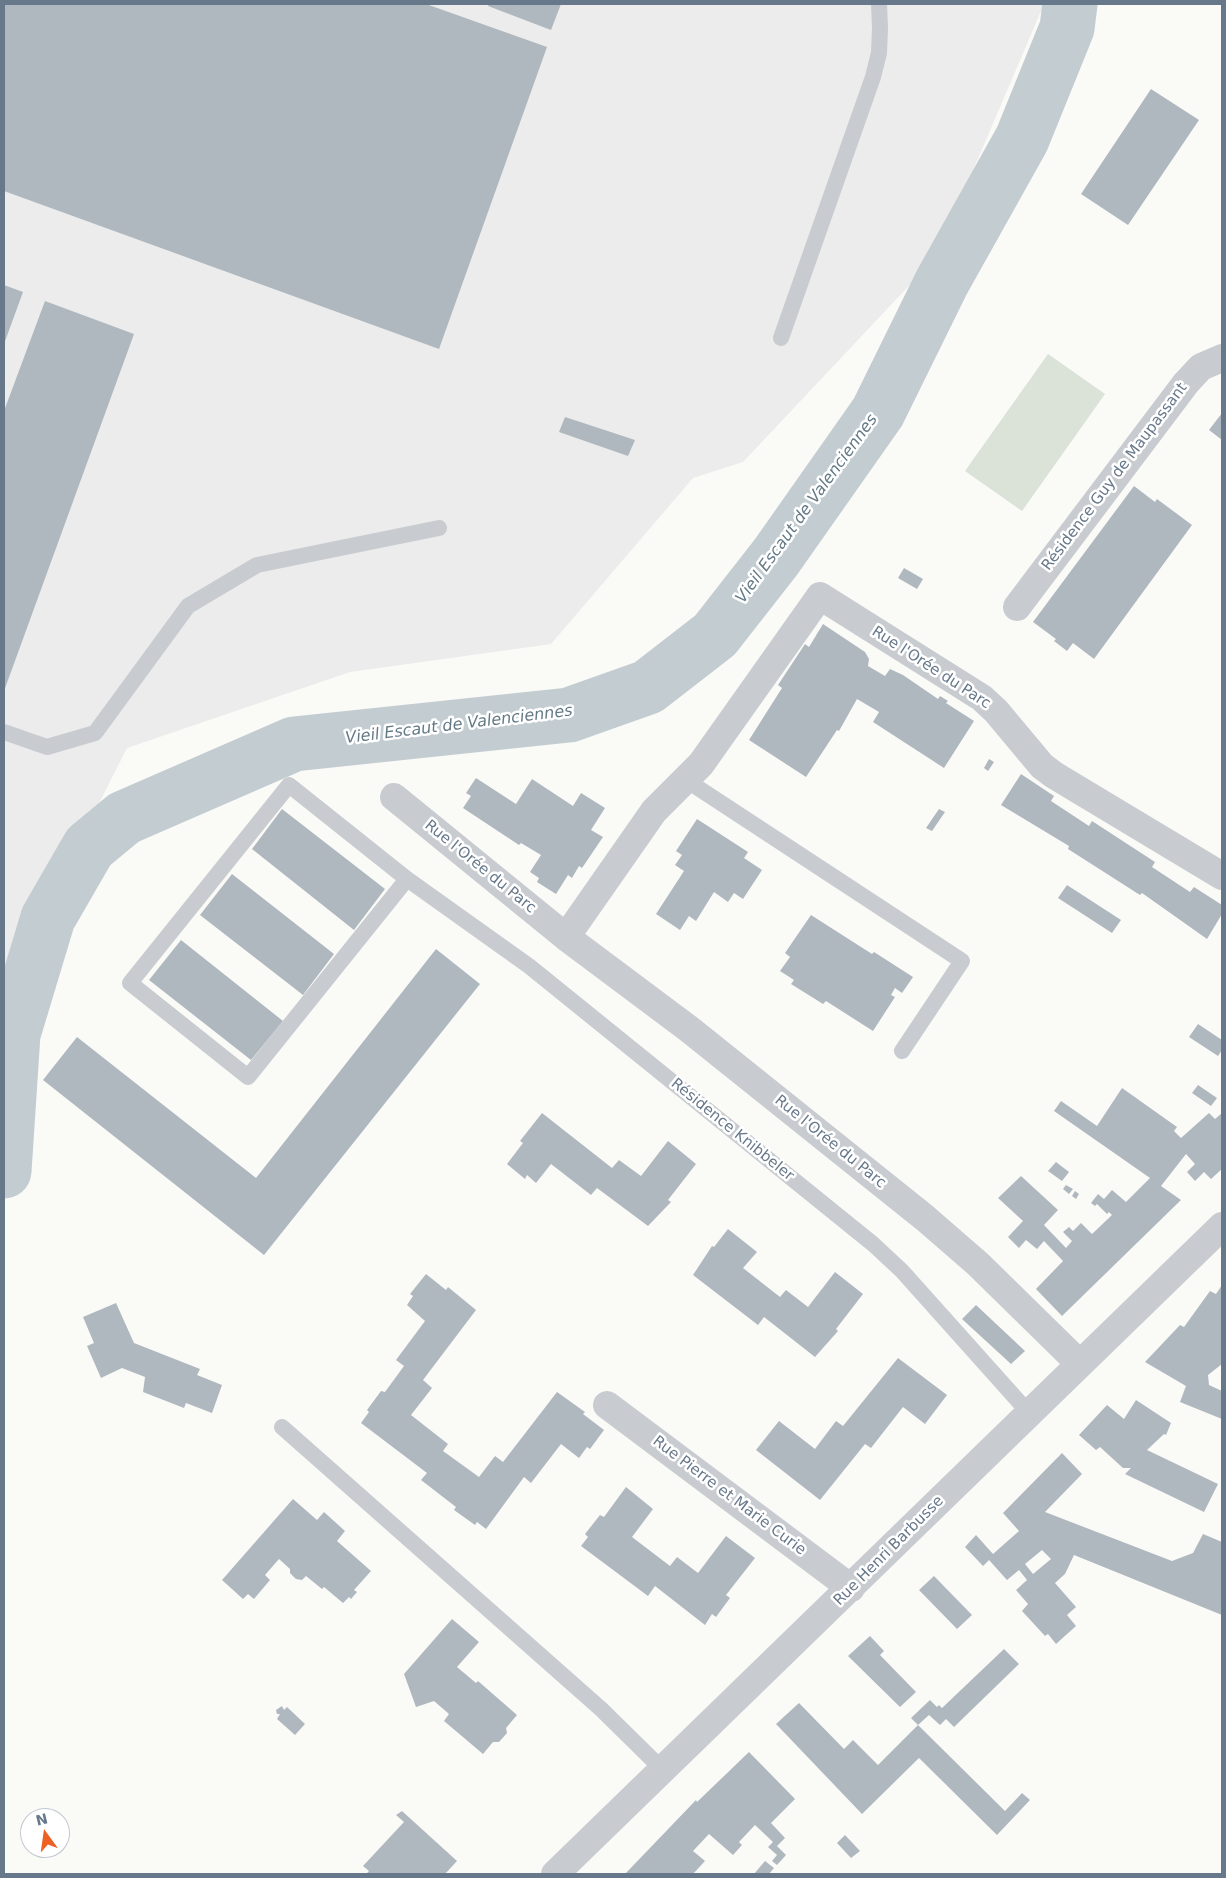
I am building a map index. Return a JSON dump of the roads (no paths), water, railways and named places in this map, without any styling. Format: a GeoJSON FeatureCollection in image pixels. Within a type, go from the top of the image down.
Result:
{"type":"FeatureCollection","features":[{"type":"Feature","properties":{"kind":"street","name":"Résidence Guy de Maupassant"},"geometry":{"type":"LineString","coordinates":[[1017,606],[1186,384],[1201,367],[1222,358]]}},
{"type":"Feature","properties":{"kind":"street","name":"Rue l'Orée du Parc"},"geometry":{"type":"LineString","coordinates":[[566,937],[654,811],[701,764],[820,596],[982,698],[996,711],[1042,766],[1054,775],[1222,876]]}},
{"type":"Feature","properties":{"kind":"street","name":"Rue l'Orée du Parc"},"geometry":{"type":"LineString","coordinates":[[394,797],[566,937],[689,1029],[931,1223],[978,1264],[1080,1364]]}},
{"type":"Feature","properties":{"kind":"street","name":"Rue Henri Barbusse"},"geometry":{"type":"LineString","coordinates":[[555,1874],[852,1588],[1222,1226]]}},
{"type":"Feature","properties":{"kind":"street","name":"Rue Pierre et Marie Curie"},"geometry":{"type":"LineString","coordinates":[[607,1405],[852,1588]]}},
{"type":"Feature","properties":{"kind":"lane"},"geometry":{"type":"LineString","coordinates":[[781,338],[873,77],[879,45],[879,4]]}},
{"type":"Feature","properties":{"kind":"lane"},"geometry":{"type":"LineString","coordinates":[[4,732],[47,747],[95,733],[188,606],[257,565],[439,528]]}},
{"type":"Feature","properties":{"kind":"lane"},"geometry":{"type":"LineString","coordinates":[[686,780],[962,961],[902,1051]]}},
{"type":"Feature","properties":{"kind":"lane","name":"Résidence Knibbeler"},"geometry":{"type":"LineString","coordinates":[[407,879],[248,1077],[130,983],[289,785],[407,879],[529,966],[880,1250],[902,1271],[1029,1413]]}},
{"type":"Feature","properties":{"kind":"lane"},"geometry":{"type":"LineString","coordinates":[[282,1427],[601,1709],[662,1770]]}},
{"type":"Feature","properties":{"kind":"waterway","name":"Vieil Escaut de Valenciennes"},"geometry":{"type":"LineString","coordinates":[[4,1171],[13,1034],[48,918],[89,847],[124,818],[294,744],[569,715],[648,687],[715,635],[776,557],[878,412],[942,282],[1022,139],[1067,28],[1070,4]]}}]}
